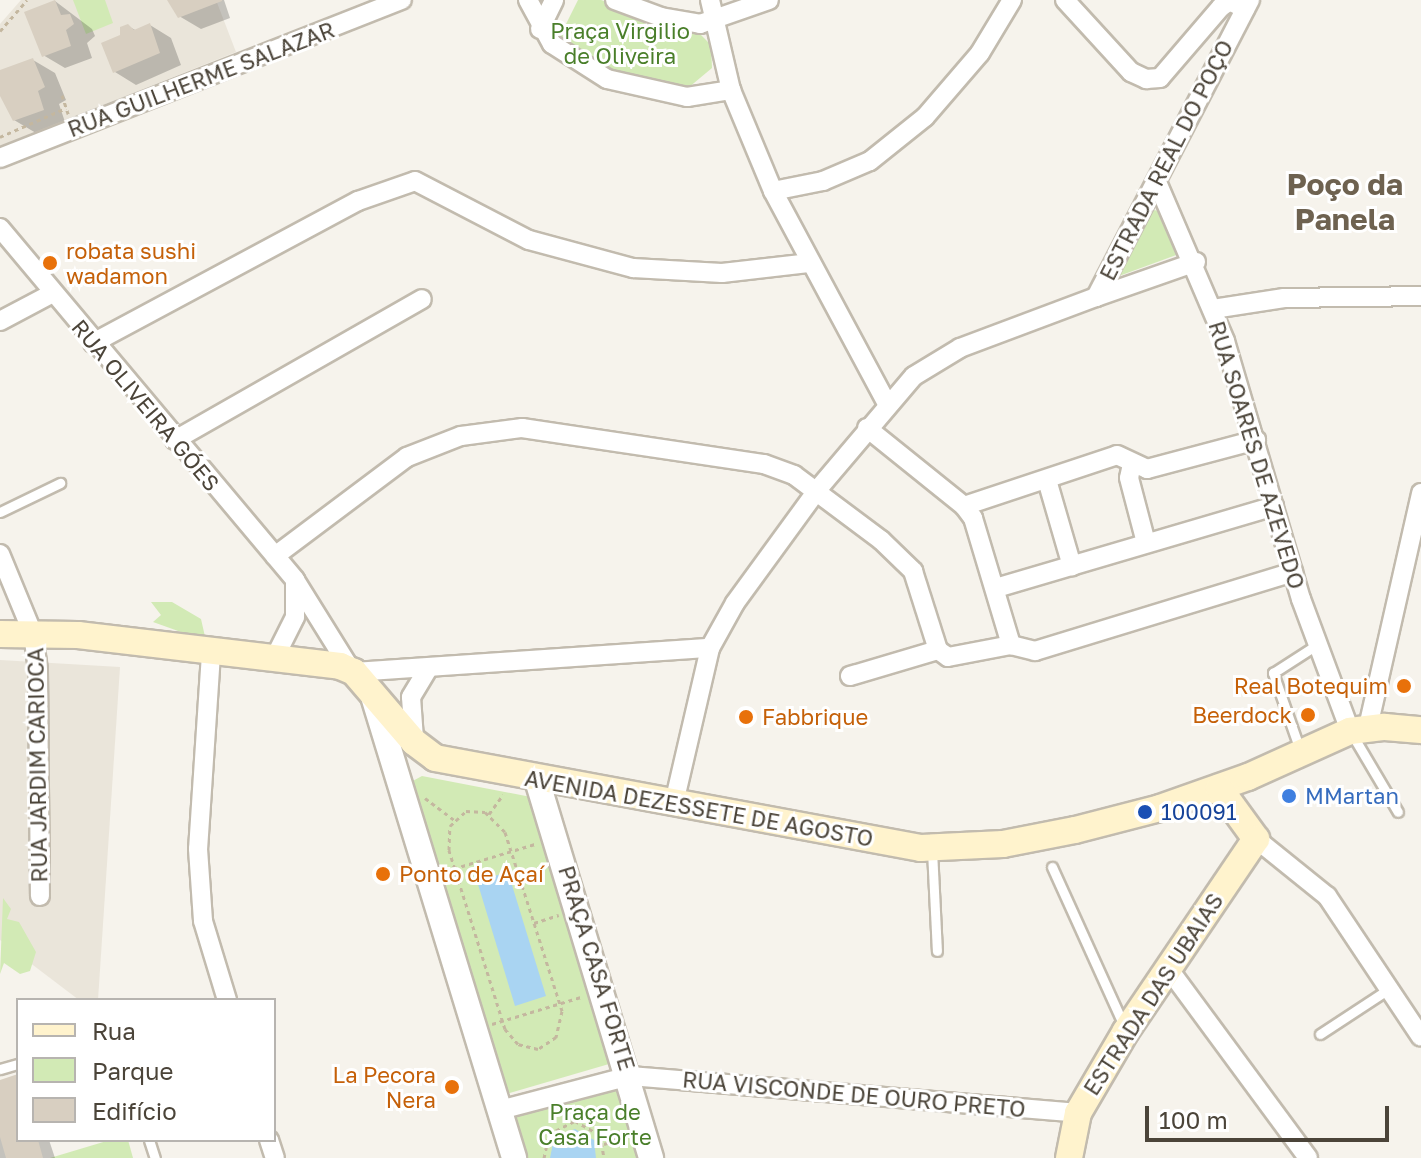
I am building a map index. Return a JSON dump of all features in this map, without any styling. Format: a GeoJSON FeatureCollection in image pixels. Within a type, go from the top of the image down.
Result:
{"type":"FeatureCollection","features":[{"type":"Feature","properties":{"kind":"main road"},"geometry":{"type":"LineString","coordinates":[[0,634],[33,634],[211,654],[275,657],[359,678]]}},
{"type":"Feature","properties":{"kind":"main road","name":"AVENIDA DEZESSETE DE AGOSTO"},"geometry":{"type":"LineString","coordinates":[[359,678],[414,742],[435,758],[537,780],[932,848],[1003,844],[1061,833],[1219,788],[1359,729],[1421,730]]}},
{"type":"Feature","properties":{"kind":"main road"},"geometry":{"type":"LineString","coordinates":[[1248,777],[1256,839]]}},
{"type":"Feature","properties":{"kind":"main road"},"geometry":{"type":"LineString","coordinates":[[1219,788],[1256,839]]}},
{"type":"Feature","properties":{"kind":"main road","name":"ESTRADA DAS UBAIAS"},"geometry":{"type":"LineString","coordinates":[[1069,1158],[1078,1113],[1126,1031],[1256,839]]}},
{"type":"Feature","properties":{"kind":"street","name":"RUA GUILHERME SALAZAR"},"geometry":{"type":"LineString","coordinates":[[0,158],[402,0]]}},
{"type":"Feature","properties":{"kind":"street"},"geometry":{"type":"LineString","coordinates":[[528,0],[540,29],[576,62],[607,79],[687,97],[731,90]]}},
{"type":"Feature","properties":{"kind":"street"},"geometry":{"type":"LineString","coordinates":[[540,29],[554,0]]}},
{"type":"Feature","properties":{"kind":"street"},"geometry":{"type":"LineString","coordinates":[[615,0],[677,21],[713,22],[769,0]]}},
{"type":"Feature","properties":{"kind":"street"},"geometry":{"type":"LineString","coordinates":[[710,0],[731,90],[773,191],[887,404]]}},
{"type":"Feature","properties":{"kind":"street"},"geometry":{"type":"LineString","coordinates":[[773,191],[823,181],[881,153],[934,106],[980,53],[1012,0]]}},
{"type":"Feature","properties":{"kind":"street"},"geometry":{"type":"LineString","coordinates":[[1065,0],[1131,72],[1146,79],[1160,78],[1221,7],[1230,1],[1247,4]]}},
{"type":"Feature","properties":{"kind":"street","name":"ESTRADA REAL DO POÇO"},"geometry":{"type":"LineString","coordinates":[[674,803],[710,648],[735,603],[818,489],[887,404],[938,360],[1096,297],[1247,4]]}},
{"type":"Feature","properties":{"kind":"street","name":"RUA SOARES DE AZEVEDO"},"geometry":{"type":"LineString","coordinates":[[1157,182],[1196,262],[1213,309],[1318,644],[1359,729]]}},
{"type":"Feature","properties":{"kind":"street"},"geometry":{"type":"LineString","coordinates":[[93,343],[358,201],[403,183],[427,185],[529,240],[633,268],[722,273],[810,263]]}},
{"type":"Feature","properties":{"kind":"street","name":"RUA OLIVEIRA GÓES"},"geometry":{"type":"LineString","coordinates":[[0,228],[51,294],[295,580],[359,678]]}},
{"type":"Feature","properties":{"kind":"street"},"geometry":{"type":"LineString","coordinates":[[1096,297],[1196,262]]}},
{"type":"Feature","properties":{"kind":"street"},"geometry":{"type":"LineString","coordinates":[[0,321],[51,294]]}},
{"type":"Feature","properties":{"kind":"street"},"geometry":{"type":"LineString","coordinates":[[1213,309],[1284,298],[1421,296]]}},
{"type":"Feature","properties":{"kind":"street"},"geometry":{"type":"LineString","coordinates":[[175,440],[422,299]]}},
{"type":"Feature","properties":{"kind":"street"},"geometry":{"type":"LineString","coordinates":[[275,556],[407,457],[461,436],[522,428],[764,464],[818,489],[913,571],[938,650],[951,657],[1011,645],[1035,651],[1293,572]]}},
{"type":"Feature","properties":{"kind":"street"},"geometry":{"type":"LineString","coordinates":[[867,428],[964,506],[973,518],[1011,645]]}},
{"type":"Feature","properties":{"kind":"street"},"geometry":{"type":"LineString","coordinates":[[964,506],[1117,455],[1147,469],[1256,440]]}},
{"type":"Feature","properties":{"kind":"street"},"geometry":{"type":"LineString","coordinates":[[1132,464],[1129,478],[1146,543]]}},
{"type":"Feature","properties":{"kind":"street"},"geometry":{"type":"LineString","coordinates":[[1047,480],[1072,566]]}},
{"type":"Feature","properties":{"kind":"street"},"geometry":{"type":"LineString","coordinates":[[1359,729],[1417,529],[1421,493]]}},
{"type":"Feature","properties":{"kind":"street"},"geometry":{"type":"LineString","coordinates":[[996,588],[1274,506]]}},
{"type":"Feature","properties":{"kind":"street"},"geometry":{"type":"LineString","coordinates":[[0,554],[33,634]]}},
{"type":"Feature","properties":{"kind":"street"},"geometry":{"type":"LineString","coordinates":[[275,657],[295,617],[295,580]]}},
{"type":"Feature","properties":{"kind":"street","name":"RUA JARDIM CARIOCA"},"geometry":{"type":"LineString","coordinates":[[33,634],[40,896]]}},
{"type":"Feature","properties":{"kind":"street"},"geometry":{"type":"LineString","coordinates":[[514,1158],[428,879],[359,678],[429,667],[710,648]]}},
{"type":"Feature","properties":{"kind":"street"},"geometry":{"type":"LineString","coordinates":[[850,676],[938,650]]}},
{"type":"Feature","properties":{"kind":"street"},"geometry":{"type":"LineString","coordinates":[[211,654],[198,849],[203,921],[226,998]]}},
{"type":"Feature","properties":{"kind":"street"},"geometry":{"type":"LineString","coordinates":[[414,742],[411,697],[429,667]]}},
{"type":"Feature","properties":{"kind":"street","name":"PRAÇA CASA FORTE"},"geometry":{"type":"LineString","coordinates":[[537,780],[630,1076],[651,1158]]}},
{"type":"Feature","properties":{"kind":"street"},"geometry":{"type":"LineString","coordinates":[[1256,839],[1327,896],[1421,1037]]}},
{"type":"Feature","properties":{"kind":"street"},"geometry":{"type":"LineString","coordinates":[[1168,968],[1308,1158]]}},
{"type":"Feature","properties":{"kind":"street"},"geometry":{"type":"LineString","coordinates":[[500,1110],[630,1076]]}},
{"type":"Feature","properties":{"kind":"street","name":"RUA VISCONDE DE OURO PRETO"},"geometry":{"type":"LineString","coordinates":[[630,1076],[1078,1113]]}},
{"type":"Feature","properties":{"kind":"lane"},"geometry":{"type":"LineString","coordinates":[[0,512],[60,483]]}},
{"type":"Feature","properties":{"kind":"lane"},"geometry":{"type":"LineString","coordinates":[[1301,753],[1273,673],[1318,644]]}},
{"type":"Feature","properties":{"kind":"lane"},"geometry":{"type":"LineString","coordinates":[[1359,729],[1398,812]]}},
{"type":"Feature","properties":{"kind":"lane"},"geometry":{"type":"LineString","coordinates":[[932,848],[937,951]]}},
{"type":"Feature","properties":{"kind":"lane"},"geometry":{"type":"LineString","coordinates":[[1052,867],[1126,1031]]}},
{"type":"Feature","properties":{"kind":"lane"},"geometry":{"type":"LineString","coordinates":[[1320,1034],[1390,988]]}},
{"type":"Feature","properties":{"kind":"path"},"geometry":{"type":"LineString","coordinates":[[0,31],[27,0]]}},
{"type":"Feature","properties":{"kind":"path"},"geometry":{"type":"LineString","coordinates":[[0,137],[66,108]]}},
{"type":"Feature","properties":{"kind":"path"},"geometry":{"type":"LineString","coordinates":[[489,814],[503,795]]}},
{"type":"Feature","properties":{"kind":"path"},"geometry":{"type":"LineString","coordinates":[[466,811],[489,814],[501,825],[511,851],[559,1003],[560,1028],[538,1049],[518,1044],[503,1021],[447,843],[454,820],[466,811]]}},
{"type":"Feature","properties":{"kind":"path"},"geometry":{"type":"LineString","coordinates":[[428,879],[511,851],[557,841]]}},
{"type":"Feature","properties":{"kind":"path"},"geometry":{"type":"LineString","coordinates":[[534,923],[570,911]]}},
{"type":"Feature","properties":{"kind":"path"},"geometry":{"type":"LineString","coordinates":[[503,1021],[603,990]]}},
{"type":"Feature","properties":{"kind":"path"},"geometry":{"type":"LineString","coordinates":[[544,1158],[549,1134],[575,1121],[600,1135],[604,1158]]}},
{"type":"Feature","properties":{"kind":"shaded area"},"geometry":{"type":"Polygon","coordinates":[[[21,0],[216,0],[236,52],[0,146],[0,24],[21,0]]]}},
{"type":"Feature","properties":{"kind":"shaded area"},"geometry":{"type":"Polygon","coordinates":[[[0,660],[120,667],[98,998],[76,998],[0,940],[0,660]]]}},
{"type":"Feature","properties":{"kind":"green space"},"geometry":{"type":"Polygon","coordinates":[[[73,0],[105,0],[113,23],[86,34],[73,0]]]}},
{"type":"Feature","properties":{"kind":"green space","name":"Praça Virgilio de Oliveira"},"geometry":{"type":"Polygon","coordinates":[[[578,0],[601,0],[700,34],[711,45],[712,68],[688,88],[603,69],[559,38],[578,0]]]}},
{"type":"Feature","properties":{"kind":"green space"},"geometry":{"type":"Polygon","coordinates":[[[1153,210],[1160,211],[1179,254],[1119,276],[1153,210]]]}},
{"type":"Feature","properties":{"kind":"green space"},"geometry":{"type":"Polygon","coordinates":[[[151,602],[172,602],[201,619],[206,641],[153,622],[161,615],[151,602]]]}},
{"type":"Feature","properties":{"kind":"green space","name":"Praça de Casa Forte"},"geometry":{"type":"Polygon","coordinates":[[[422,776],[531,797],[609,1064],[506,1094],[409,783],[422,776]]]}},
{"type":"Feature","properties":{"kind":"green space"},"geometry":{"type":"Polygon","coordinates":[[[3,898],[11,909],[7,919],[19,922],[36,952],[30,971],[20,974],[4,963],[0,974],[3,898]]]}},
{"type":"Feature","properties":{"kind":"green space","name":"Praça de Casa Forte"},"geometry":{"type":"Polygon","coordinates":[[[616,1083],[641,1158],[524,1158],[513,1114],[616,1083]]]}},
{"type":"Feature","properties":{"kind":"green space"},"geometry":{"type":"Polygon","coordinates":[[[103,1142],[129,1142],[133,1158],[50,1158],[103,1142]]]}},
{"type":"Feature","properties":{"kind":"water"},"geometry":{"type":"Polygon","coordinates":[[[508,872],[546,996],[515,1006],[477,881],[508,872]]]}},
{"type":"Feature","properties":{"kind":"water"},"geometry":{"type":"Polygon","coordinates":[[[575,1129],[594,1140],[596,1158],[550,1158],[554,1138],[575,1129]]]}},
{"type":"Feature","properties":{"kind":"building"},"geometry":{"type":"Polygon","coordinates":[[[55,0],[61,15],[70,14],[74,24],[66,30],[71,46],[42,57],[24,12],[55,0]]]}},
{"type":"Feature","properties":{"kind":"building"},"geometry":{"type":"Polygon","coordinates":[[[167,0],[222,0],[222,1],[178,18],[167,0]]]}},
{"type":"Feature","properties":{"kind":"building"},"geometry":{"type":"Polygon","coordinates":[[[150,23],[160,53],[113,73],[101,43],[120,35],[120,27],[128,24],[134,30],[150,23]]]}},
{"type":"Feature","properties":{"kind":"building"},"geometry":{"type":"Polygon","coordinates":[[[33,58],[45,87],[38,91],[44,110],[13,121],[0,96],[0,70],[33,58]]]}},
{"type":"Feature","properties":{"kind":"building"},"geometry":{"type":"Polygon","coordinates":[[[16,1075],[16,1142],[39,1142],[43,1158],[6,1158],[0,1137],[0,1080],[16,1075]]]}},
{"type":"Feature","properties":{"kind":"place","name":"robata sushi wadamon"},"geometry":{"type":"Point","coordinates":[50,263]}},
{"type":"Feature","properties":{"kind":"place","name":"Real Botequim"},"geometry":{"type":"Point","coordinates":[1404,686]}},
{"type":"Feature","properties":{"kind":"place","name":"Beerdock"},"geometry":{"type":"Point","coordinates":[1308,715]}},
{"type":"Feature","properties":{"kind":"place","name":"Fabbrique"},"geometry":{"type":"Point","coordinates":[746,717]}},
{"type":"Feature","properties":{"kind":"place","name":"MMartan"},"geometry":{"type":"Point","coordinates":[1289,796]}},
{"type":"Feature","properties":{"kind":"place","name":"100091"},"geometry":{"type":"Point","coordinates":[1145,812]}},
{"type":"Feature","properties":{"kind":"place","name":"Ponto de Açaí"},"geometry":{"type":"Point","coordinates":[383,874]}},
{"type":"Feature","properties":{"kind":"place","name":"La Pecora Nera"},"geometry":{"type":"Point","coordinates":[452,1087]}},
{"type":"Feature","properties":{"kind":"district","name":"Poço da Panela"},"geometry":{"type":"Point","coordinates":[1345,201]}}]}
